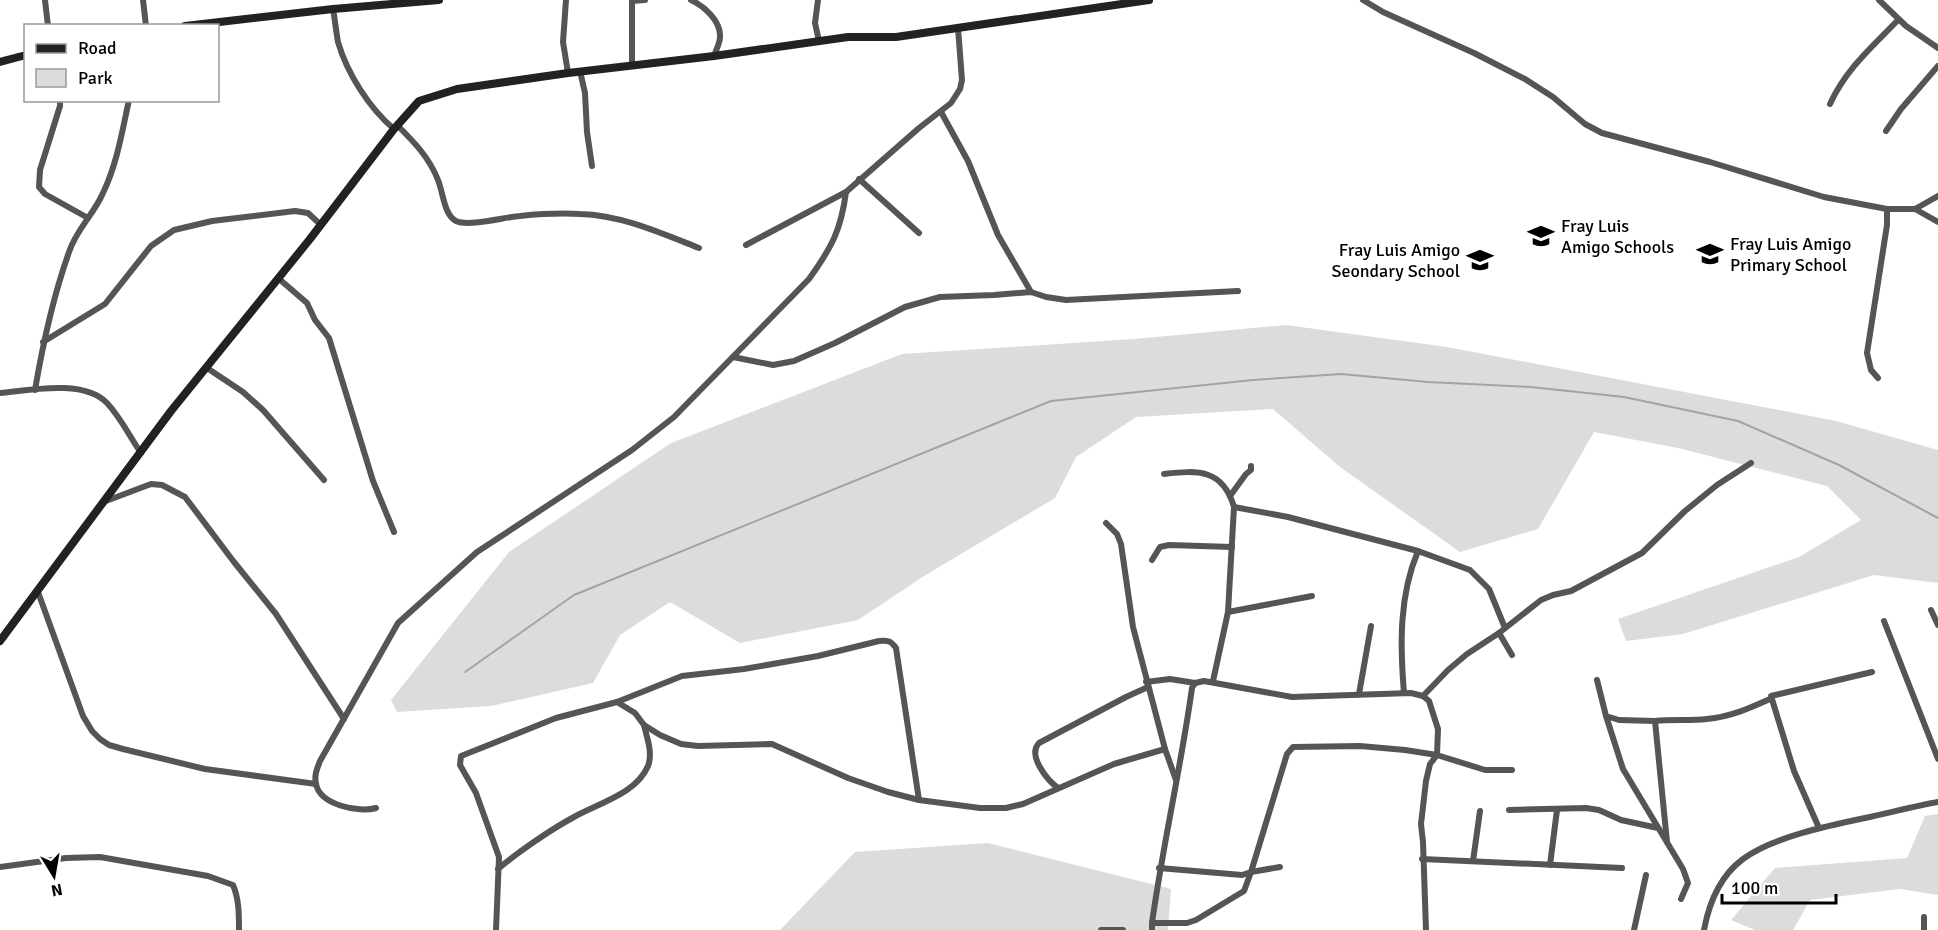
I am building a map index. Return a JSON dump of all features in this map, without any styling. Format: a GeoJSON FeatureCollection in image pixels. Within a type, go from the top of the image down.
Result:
{"type":"FeatureCollection","features":[{"type":"Feature","properties":{"kind":"street"},"geometry":{"type":"LineString","coordinates":[[45,0],[48,24]]}},
{"type":"Feature","properties":{"kind":"street"},"geometry":{"type":"LineString","coordinates":[[143,0],[146,24]]}},
{"type":"Feature","properties":{"kind":"street"},"geometry":{"type":"LineString","coordinates":[[202,24],[439,0]]}},
{"type":"Feature","properties":{"kind":"street"},"geometry":{"type":"LineString","coordinates":[[566,0],[563,42],[568,73]]}},
{"type":"Feature","properties":{"kind":"street"},"geometry":{"type":"LineString","coordinates":[[632,66],[632,1],[645,0]]}},
{"type":"Feature","properties":{"kind":"street"},"geometry":{"type":"LineString","coordinates":[[691,0],[708,11],[716,22],[720,38],[714,56]]}},
{"type":"Feature","properties":{"kind":"street"},"geometry":{"type":"LineString","coordinates":[[818,0],[815,23],[819,41]]}},
{"type":"Feature","properties":{"kind":"street"},"geometry":{"type":"LineString","coordinates":[[0,641],[171,411],[321,225],[395,127],[419,101],[456,89],[580,71],[714,56],[848,37],[896,37],[1149,0]]}},
{"type":"Feature","properties":{"kind":"street"},"geometry":{"type":"LineString","coordinates":[[1363,0],[1383,12],[1525,79],[1553,97],[1585,124],[1602,133],[1710,162],[1824,197],[1887,209],[1915,209],[1938,196]]}},
{"type":"Feature","properties":{"kind":"street"},"geometry":{"type":"LineString","coordinates":[[1879,0],[1898,20],[1938,48]]}},
{"type":"Feature","properties":{"kind":"street"},"geometry":{"type":"LineString","coordinates":[[333,9],[338,42],[345,61],[372,106],[418,146],[428,158],[440,183],[450,216],[457,221],[581,214],[598,216],[660,232],[699,248]]}},
{"type":"Feature","properties":{"kind":"street"},"geometry":{"type":"LineString","coordinates":[[1830,104],[1838,85],[1862,54],[1898,20]]}},
{"type":"Feature","properties":{"kind":"street"},"geometry":{"type":"LineString","coordinates":[[746,245],[846,192],[956,97],[962,80],[958,28]]}},
{"type":"Feature","properties":{"kind":"street"},"geometry":{"type":"LineString","coordinates":[[0,62],[24,56]]}},
{"type":"Feature","properties":{"kind":"street"},"geometry":{"type":"LineString","coordinates":[[1886,131],[1901,109],[1938,66]]}},
{"type":"Feature","properties":{"kind":"street"},"geometry":{"type":"LineString","coordinates":[[580,71],[585,93],[592,166]]}},
{"type":"Feature","properties":{"kind":"street"},"geometry":{"type":"LineString","coordinates":[[60,102],[40,170],[39,187],[45,194],[88,218]]}},
{"type":"Feature","properties":{"kind":"street"},"geometry":{"type":"LineString","coordinates":[[35,390],[43,342],[69,251],[103,194],[115,164],[129,102]]}},
{"type":"Feature","properties":{"kind":"street"},"geometry":{"type":"LineString","coordinates":[[941,112],[968,161],[1004,245],[1031,292]]}},
{"type":"Feature","properties":{"kind":"street"},"geometry":{"type":"LineString","coordinates":[[859,179],[919,233]]}},
{"type":"Feature","properties":{"kind":"street"},"geometry":{"type":"LineString","coordinates":[[376,808],[366,811],[355,810],[324,797],[318,791],[315,774],[320,761],[398,623],[477,552],[632,450],[674,417],[809,279],[825,258],[836,237],[843,218],[846,192]]}},
{"type":"Feature","properties":{"kind":"street"},"geometry":{"type":"LineString","coordinates":[[1878,378],[1871,370],[1868,353],[1887,225],[1887,209]]}},
{"type":"Feature","properties":{"kind":"street"},"geometry":{"type":"LineString","coordinates":[[1915,209],[1938,222]]}},
{"type":"Feature","properties":{"kind":"street"},"geometry":{"type":"LineString","coordinates":[[43,342],[105,304],[151,246],[174,230],[212,220],[295,211],[308,213],[321,225]]}},
{"type":"Feature","properties":{"kind":"street"},"geometry":{"type":"LineString","coordinates":[[278,278],[307,303],[315,320],[329,338],[373,481],[394,532]]}},
{"type":"Feature","properties":{"kind":"street"},"geometry":{"type":"LineString","coordinates":[[733,357],[760,363],[782,364],[794,361],[906,307],[940,297],[1031,292],[1066,300],[1238,291]]}},
{"type":"Feature","properties":{"kind":"street"},"geometry":{"type":"LineString","coordinates":[[207,368],[243,392],[263,410],[324,480]]}},
{"type":"Feature","properties":{"kind":"street"},"geometry":{"type":"LineString","coordinates":[[0,393],[71,388],[98,396],[115,414],[142,453]]}},
{"type":"Feature","properties":{"kind":"street"},"geometry":{"type":"LineString","coordinates":[[1423,696],[1467,654],[1502,631],[1541,600],[1571,591],[1642,553],[1685,511],[1717,485],[1751,463]]}},
{"type":"Feature","properties":{"kind":"street"},"geometry":{"type":"LineString","coordinates":[[1230,496],[1251,470],[1251,466]]}},
{"type":"Feature","properties":{"kind":"street"},"geometry":{"type":"LineString","coordinates":[[1164,474],[1194,472],[1207,474],[1224,485],[1234,507],[1228,612],[1213,681]]}},
{"type":"Feature","properties":{"kind":"street"},"geometry":{"type":"LineString","coordinates":[[106,501],[151,484],[162,485],[185,496],[276,614],[344,719]]}},
{"type":"Feature","properties":{"kind":"street"},"geometry":{"type":"LineString","coordinates":[[1234,507],[1288,517],[1418,551],[1470,570],[1489,589],[1512,655]]}},
{"type":"Feature","properties":{"kind":"street"},"geometry":{"type":"LineString","coordinates":[[1106,523],[1117,534],[1121,544],[1133,627],[1147,685],[1176,780]]}},
{"type":"Feature","properties":{"kind":"street"},"geometry":{"type":"LineString","coordinates":[[1152,560],[1160,547],[1169,545],[1232,547]]}},
{"type":"Feature","properties":{"kind":"street"},"geometry":{"type":"LineString","coordinates":[[1404,693],[1400,648],[1402,610],[1412,565],[1418,551]]}},
{"type":"Feature","properties":{"kind":"street"},"geometry":{"type":"LineString","coordinates":[[38,592],[83,716],[100,739],[109,745],[123,749],[205,769],[316,784]]}},
{"type":"Feature","properties":{"kind":"street"},"geometry":{"type":"LineString","coordinates":[[1228,612],[1312,596]]}},
{"type":"Feature","properties":{"kind":"street"},"geometry":{"type":"LineString","coordinates":[[1931,610],[1938,626]]}},
{"type":"Feature","properties":{"kind":"street"},"geometry":{"type":"LineString","coordinates":[[1884,621],[1938,759]]}},
{"type":"Feature","properties":{"kind":"street"},"geometry":{"type":"LineString","coordinates":[[1359,694],[1371,626]]}},
{"type":"Feature","properties":{"kind":"street"},"geometry":{"type":"LineString","coordinates":[[496,930],[499,856],[476,793],[460,765],[461,756],[556,718],[617,702],[682,676],[744,669],[818,656],[887,640],[892,642],[896,648],[919,800]]}},
{"type":"Feature","properties":{"kind":"street"},"geometry":{"type":"LineString","coordinates":[[1605,716],[1619,720],[1724,717],[1770,699],[1774,694],[1872,672]]}},
{"type":"Feature","properties":{"kind":"street"},"geometry":{"type":"LineString","coordinates":[[1058,788],[1045,776],[1034,752],[1035,747],[1147,685],[1170,679],[1195,683],[1213,681],[1292,697],[1404,693],[1423,696],[1429,701],[1435,717],[1438,742],[1437,755],[1430,764],[1426,781],[1421,824],[1426,930]]}},
{"type":"Feature","properties":{"kind":"street"},"geometry":{"type":"LineString","coordinates":[[1597,681],[1605,716],[1623,769],[1687,879],[1688,883],[1681,899]]}},
{"type":"Feature","properties":{"kind":"street"},"geometry":{"type":"LineString","coordinates":[[1195,683],[1192,688],[1188,724],[1159,868],[1152,926],[1196,920],[1244,891],[1287,754],[1293,747],[1360,746],[1437,755],[1485,770],[1512,770]]}},
{"type":"Feature","properties":{"kind":"street"},"geometry":{"type":"LineString","coordinates":[[1770,699],[1794,771],[1819,828]]}},
{"type":"Feature","properties":{"kind":"street"},"geometry":{"type":"LineString","coordinates":[[617,702],[635,713],[644,725],[681,744],[698,746],[772,744],[848,778],[888,792],[919,800],[981,808],[1006,808],[1023,804],[1114,765],[1165,749]]}},
{"type":"Feature","properties":{"kind":"street"},"geometry":{"type":"LineString","coordinates":[[1655,720],[1667,842]]}},
{"type":"Feature","properties":{"kind":"street"},"geometry":{"type":"LineString","coordinates":[[498,869],[572,818],[622,793],[633,785],[647,767],[650,757],[644,725]]}},
{"type":"Feature","properties":{"kind":"street"},"geometry":{"type":"LineString","coordinates":[[1704,930],[1719,884],[1743,859],[1778,841],[1819,828],[1910,806],[1938,802]]}},
{"type":"Feature","properties":{"kind":"street"},"geometry":{"type":"LineString","coordinates":[[1509,810],[1586,808],[1599,810],[1621,820],[1658,828]]}},
{"type":"Feature","properties":{"kind":"street"},"geometry":{"type":"LineString","coordinates":[[1550,865],[1557,810]]}},
{"type":"Feature","properties":{"kind":"street"},"geometry":{"type":"LineString","coordinates":[[1473,861],[1480,811]]}},
{"type":"Feature","properties":{"kind":"street"},"geometry":{"type":"LineString","coordinates":[[0,867],[66,858],[100,857],[208,876],[232,885],[236,893],[239,930]]}},
{"type":"Feature","properties":{"kind":"street"},"geometry":{"type":"LineString","coordinates":[[1422,859],[1622,868]]}},
{"type":"Feature","properties":{"kind":"street"},"geometry":{"type":"LineString","coordinates":[[1159,868],[1242,875],[1280,867]]}},
{"type":"Feature","properties":{"kind":"street"},"geometry":{"type":"LineString","coordinates":[[1634,930],[1646,875]]}},
{"type":"Feature","properties":{"kind":"street"},"geometry":{"type":"LineString","coordinates":[[1924,916],[1924,930]]}},
{"type":"Feature","properties":{"kind":"street"},"geometry":{"type":"LineString","coordinates":[[1187,923],[1194,930]]}},
{"type":"Feature","properties":{"kind":"street"},"geometry":{"type":"LineString","coordinates":[[1101,930],[1123,930]]}},
{"type":"Feature","properties":{"kind":"green space"},"geometry":{"type":"Polygon","coordinates":[[[1286,325],[1447,347],[1758,406],[1836,421],[1938,450],[1938,583],[1874,575],[1683,634],[1626,641],[1618,619],[1799,557],[1861,520],[1827,486],[1678,448],[1594,432],[1538,529],[1460,552],[1340,467],[1273,409],[1136,417],[1076,457],[1055,498],[924,576],[858,620],[740,643],[670,602],[620,635],[593,683],[491,706],[397,712],[391,700],[509,552],[671,443],[902,354],[1134,339],[1286,325]]]}},
{"type":"Feature","properties":{"kind":"green space"},"geometry":{"type":"Polygon","coordinates":[[[1938,814],[1938,895],[1900,889],[1810,900],[1793,930],[1755,930],[1731,920],[1775,868],[1907,858],[1925,816],[1938,814]]]}},
{"type":"Feature","properties":{"kind":"green space"},"geometry":{"type":"Polygon","coordinates":[[[988,843],[1171,889],[1168,930],[780,930],[855,852],[988,843]]]}},
{"type":"Feature","properties":{"kind":"waterway"},"geometry":{"type":"LineString","coordinates":[[465,672],[574,595],[1051,401],[1253,380],[1341,374],[1428,382],[1531,387],[1624,397],[1738,421],[1839,465],[1938,518]]}},
{"type":"Feature","properties":{"kind":"place","name":"Fray Luis Amigo Schools"},"geometry":{"type":"Point","coordinates":[1541,236]}},
{"type":"Feature","properties":{"kind":"place","name":"Fray Luis Amigo Primary School"},"geometry":{"type":"Point","coordinates":[1710,254]}},
{"type":"Feature","properties":{"kind":"place","name":"Fray Luis Amigo Seondary School"},"geometry":{"type":"Point","coordinates":[1480,260]}}]}
